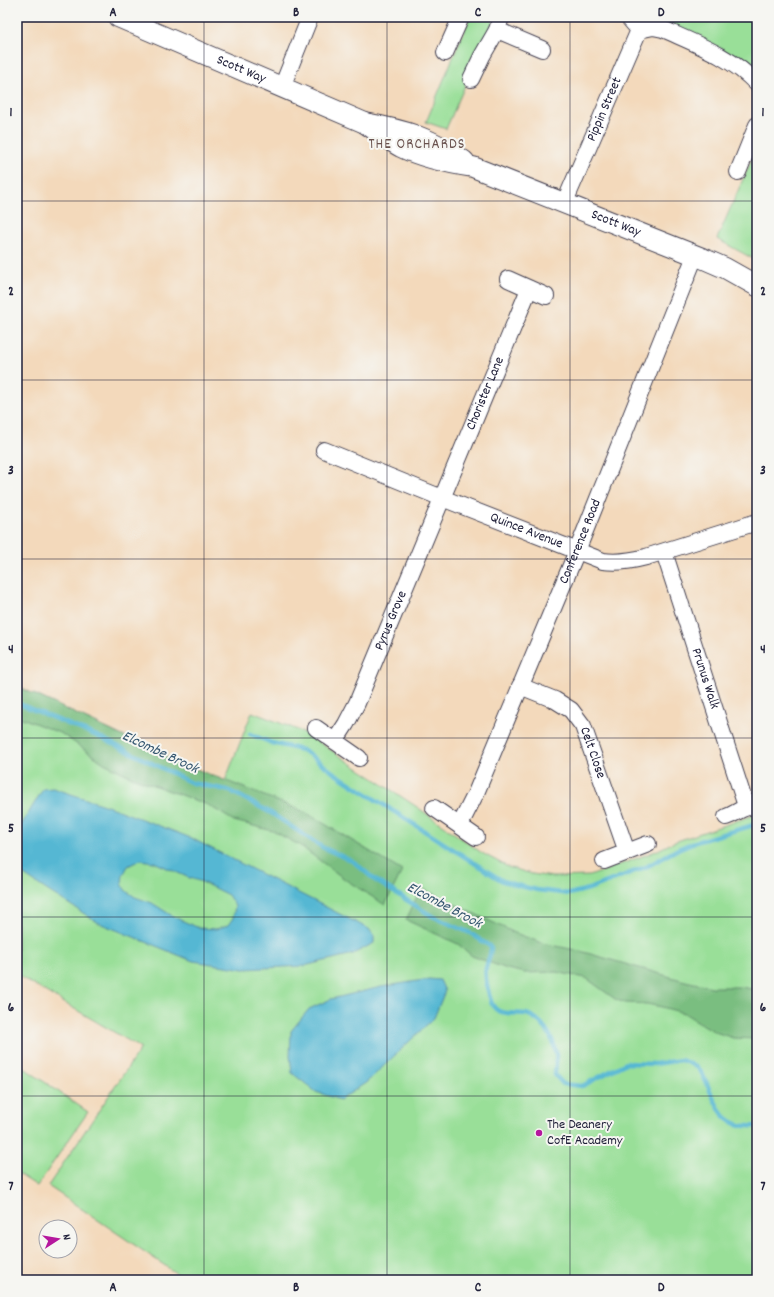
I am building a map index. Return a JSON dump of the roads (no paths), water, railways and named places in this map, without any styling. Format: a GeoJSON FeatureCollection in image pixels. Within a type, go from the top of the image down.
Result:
{"type":"FeatureCollection","features":[{"type":"Feature","properties":{"kind":"street","name":"Scott Way"},"geometry":{"type":"LineString","coordinates":[[118,17],[365,123],[392,142],[410,151],[435,160],[473,167],[726,268],[757,286]]}},
{"type":"Feature","properties":{"kind":"street"},"geometry":{"type":"LineString","coordinates":[[282,87],[310,17]]}},
{"type":"Feature","properties":{"kind":"street"},"geometry":{"type":"LineString","coordinates":[[445,53],[460,17]]}},
{"type":"Feature","properties":{"kind":"street"},"geometry":{"type":"LineString","coordinates":[[628,17],[639,30],[653,27],[663,29],[728,60],[757,84]]}},
{"type":"Feature","properties":{"kind":"street"},"geometry":{"type":"LineString","coordinates":[[471,79],[499,24],[542,49]]}},
{"type":"Feature","properties":{"kind":"street","name":"Pippin Street"},"geometry":{"type":"LineString","coordinates":[[564,204],[639,30]]}},
{"type":"Feature","properties":{"kind":"street"},"geometry":{"type":"LineString","coordinates":[[738,172],[757,125]]}},
{"type":"Feature","properties":{"kind":"street","name":"Conference Road"},"geometry":{"type":"LineString","coordinates":[[460,825],[476,793],[577,551],[695,256]]}},
{"type":"Feature","properties":{"kind":"street"},"geometry":{"type":"LineString","coordinates":[[508,280],[546,296]]}},
{"type":"Feature","properties":{"kind":"street","name":"Chorister Lane"},"geometry":{"type":"LineString","coordinates":[[442,498],[529,289]]}},
{"type":"Feature","properties":{"kind":"street","name":"Quince Avenue"},"geometry":{"type":"LineString","coordinates":[[324,450],[603,561],[616,563],[630,561],[664,552],[757,522]]}},
{"type":"Feature","properties":{"kind":"street","name":"Pyrus Grove"},"geometry":{"type":"LineString","coordinates":[[335,741],[357,703],[442,498]]}},
{"type":"Feature","properties":{"kind":"street","name":"Prunus Walk"},"geometry":{"type":"LineString","coordinates":[[664,552],[752,806],[726,817]]}},
{"type":"Feature","properties":{"kind":"street","name":"Celt Close"},"geometry":{"type":"LineString","coordinates":[[520,686],[556,700],[571,710],[583,726],[627,852]]}},
{"type":"Feature","properties":{"kind":"street"},"geometry":{"type":"LineString","coordinates":[[316,728],[359,758]]}},
{"type":"Feature","properties":{"kind":"street"},"geometry":{"type":"LineString","coordinates":[[434,808],[476,837]]}},
{"type":"Feature","properties":{"kind":"street"},"geometry":{"type":"LineString","coordinates":[[604,861],[648,844]]}},
{"type":"Feature","properties":{"kind":"water"},"geometry":{"type":"Polygon","coordinates":[[[53,788],[110,807],[191,838],[369,929],[374,936],[374,943],[353,954],[304,966],[244,969],[193,961],[99,923],[18,871],[17,832],[43,789],[53,788]],[[140,860],[128,866],[123,875],[122,883],[125,890],[135,897],[152,903],[174,917],[199,928],[216,929],[228,925],[233,918],[235,906],[228,895],[202,882],[154,862],[140,860]]]}},
{"type":"Feature","properties":{"kind":"water"},"geometry":{"type":"Polygon","coordinates":[[[429,979],[440,980],[445,991],[434,1018],[367,1082],[340,1100],[316,1092],[292,1073],[290,1056],[291,1031],[309,1009],[331,999],[381,987],[429,979]]]}},
{"type":"Feature","properties":{"kind":"waterway","name":"Elcombe Brook"},"geometry":{"type":"LineString","coordinates":[[17,703],[97,736],[192,783],[227,790],[236,794],[271,813],[322,847],[354,862],[375,880],[432,916],[470,933],[491,947],[486,968],[486,976],[492,1004],[498,1011],[526,1014],[532,1016],[542,1024],[550,1035],[555,1048],[555,1075],[563,1084],[582,1086],[626,1063],[655,1064],[681,1060],[696,1066],[700,1070],[715,1101],[726,1117],[733,1123],[744,1126],[757,1126]]}},
{"type":"Feature","properties":{"kind":"waterway"},"geometry":{"type":"LineString","coordinates":[[250,734],[272,743],[302,750],[334,773],[503,881],[537,890],[569,894],[589,889],[648,866],[692,843],[757,824]]}},
{"type":"Feature","properties":{"kind":"place","name":"The Deanery CofE Academy"},"geometry":{"type":"Point","coordinates":[539,1133]}},
{"type":"Feature","properties":{"kind":"district","name":"THE ORCHARDS"},"geometry":{"type":"Point","coordinates":[417,145]}}]}
